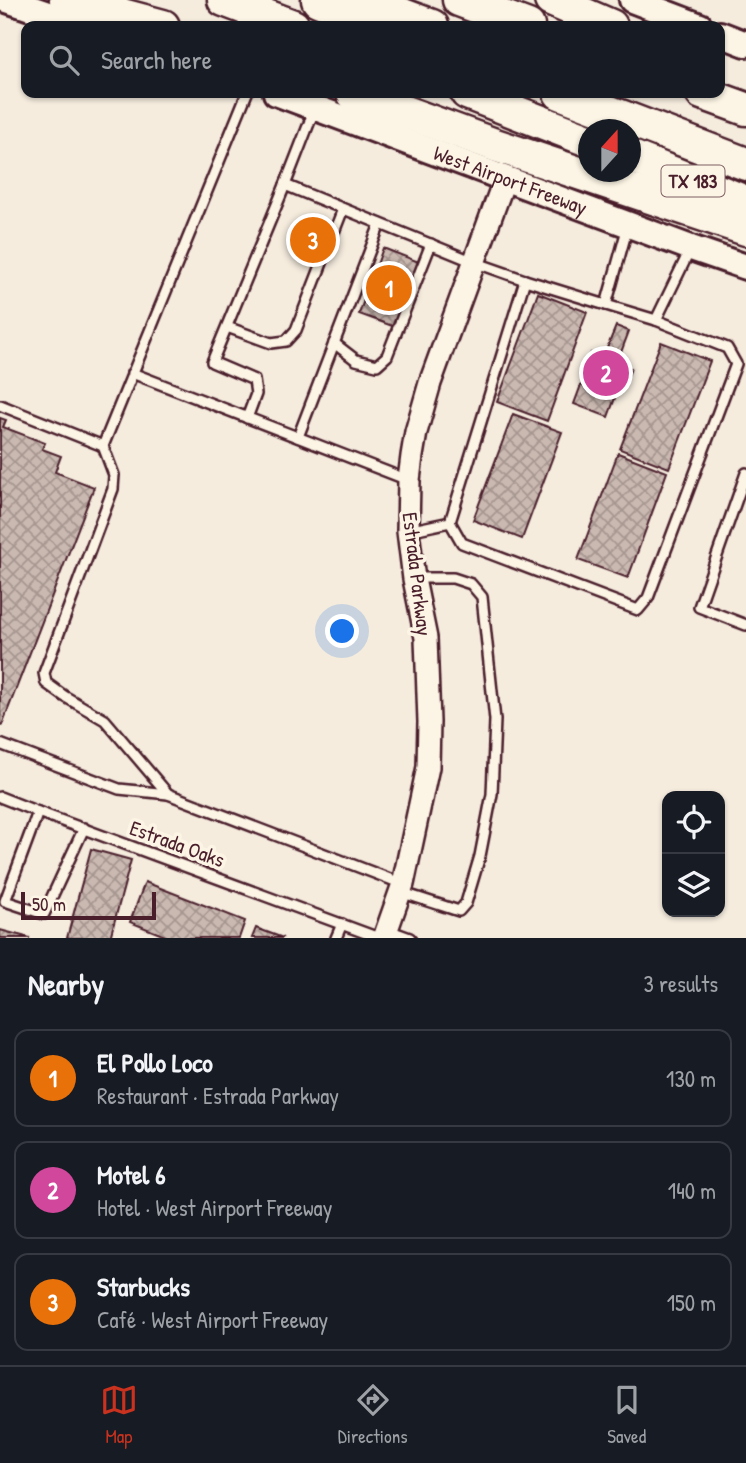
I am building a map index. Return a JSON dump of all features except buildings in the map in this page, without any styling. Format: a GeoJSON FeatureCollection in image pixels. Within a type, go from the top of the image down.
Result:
{"type":"FeatureCollection","features":[{"type":"Feature","properties":{"kind":"highway"},"geometry":{"type":"LineString","coordinates":[[66,0],[144,21]]}},
{"type":"Feature","properties":{"kind":"highway"},"geometry":{"type":"LineString","coordinates":[[224,0],[280,21]]}},
{"type":"Feature","properties":{"kind":"highway"},"geometry":{"type":"LineString","coordinates":[[318,0],[373,21]]}},
{"type":"Feature","properties":{"kind":"highway"},"geometry":{"type":"LineString","coordinates":[[363,0],[419,21]]}},
{"type":"Feature","properties":{"kind":"highway"},"geometry":{"type":"LineString","coordinates":[[459,0],[515,21]]}},
{"type":"Feature","properties":{"kind":"highway"},"geometry":{"type":"LineString","coordinates":[[551,0],[599,21]]}},
{"type":"Feature","properties":{"kind":"highway"},"geometry":{"type":"LineString","coordinates":[[725,87],[746,103]]}},
{"type":"Feature","properties":{"kind":"highway"},"geometry":{"type":"LineString","coordinates":[[367,98],[507,149],[746,229]]}},
{"type":"Feature","properties":{"kind":"highway"},"geometry":{"type":"LineString","coordinates":[[480,98],[578,136]]}},
{"type":"Feature","properties":{"kind":"highway"},"geometry":{"type":"LineString","coordinates":[[573,98],[746,164]]}},
{"type":"Feature","properties":{"kind":"highway"},"geometry":{"type":"LineString","coordinates":[[619,98],[746,146]]}},
{"type":"Feature","properties":{"kind":"highway"},"geometry":{"type":"LineString","coordinates":[[716,98],[746,109]]}},
{"type":"Feature","properties":{"kind":"highway"},"geometry":{"type":"LineString","coordinates":[[641,160],[746,189]]}},
{"type":"Feature","properties":{"kind":"highway","name":"TX 183"},"geometry":{"type":"LineString","coordinates":[[641,160],[746,202]]}},
{"type":"Feature","properties":{"kind":"main road"},"geometry":{"type":"LineString","coordinates":[[7,0],[68,21]]}},
{"type":"Feature","properties":{"kind":"main road"},"geometry":{"type":"LineString","coordinates":[[648,3],[689,21]]}},
{"type":"Feature","properties":{"kind":"main road"},"geometry":{"type":"LineString","coordinates":[[725,36],[746,44]]}},
{"type":"Feature","properties":{"kind":"main road","name":"West Airport Freeway"},"geometry":{"type":"LineString","coordinates":[[291,98],[746,267]]}},
{"type":"Feature","properties":{"kind":"street","name":"Estrada Parkway"},"geometry":{"type":"LineString","coordinates":[[383,935],[402,888],[428,767],[426,638],[408,531],[409,480],[416,432],[422,408],[505,178]]}},
{"type":"Feature","properties":{"kind":"lane"},"geometry":{"type":"LineString","coordinates":[[168,794],[105,720],[46,683],[44,673],[113,489],[114,475],[103,446],[245,98]]}},
{"type":"Feature","properties":{"kind":"lane"},"geometry":{"type":"LineString","coordinates":[[247,418],[256,394],[254,380],[212,362],[315,106]]}},
{"type":"Feature","properties":{"kind":"lane"},"geometry":{"type":"LineString","coordinates":[[285,186],[474,261],[656,320],[727,348],[736,364],[648,598],[638,610],[462,543],[450,522],[526,280]]}},
{"type":"Feature","properties":{"kind":"lane"},"geometry":{"type":"LineString","coordinates":[[227,327],[271,343],[286,341],[296,330],[342,209]]}},
{"type":"Feature","properties":{"kind":"lane"},"geometry":{"type":"LineString","coordinates":[[298,437],[380,224]]}},
{"type":"Feature","properties":{"kind":"lane"},"geometry":{"type":"LineString","coordinates":[[606,305],[628,224]]}},
{"type":"Feature","properties":{"kind":"lane"},"geometry":{"type":"LineString","coordinates":[[334,343],[356,360],[377,365],[387,356],[431,244]]}},
{"type":"Feature","properties":{"kind":"lane"},"geometry":{"type":"LineString","coordinates":[[656,320],[691,248]]}},
{"type":"Feature","properties":{"kind":"lane"},"geometry":{"type":"LineString","coordinates":[[132,373],[409,480]]}},
{"type":"Feature","properties":{"kind":"lane"},"geometry":{"type":"LineString","coordinates":[[0,405],[103,446]]}},
{"type":"Feature","properties":{"kind":"lane"},"geometry":{"type":"LineString","coordinates":[[746,473],[699,607],[746,625]]}},
{"type":"Feature","properties":{"kind":"lane"},"geometry":{"type":"LineString","coordinates":[[408,531],[450,522]]}},
{"type":"Feature","properties":{"kind":"lane"},"geometry":{"type":"LineString","coordinates":[[0,744],[119,789],[168,794],[459,911],[466,903],[480,856],[492,794],[495,720],[482,597],[471,584],[453,578],[414,579]]}},
{"type":"Feature","properties":{"kind":"lane","name":"Estrada Oaks"},"geometry":{"type":"LineString","coordinates":[[0,797],[342,923],[383,935],[410,938]]}},
{"type":"Feature","properties":{"kind":"lane"},"geometry":{"type":"LineString","coordinates":[[38,812],[5,901],[44,914],[83,828]]}},
{"type":"Feature","properties":{"kind":"lane"},"geometry":{"type":"LineString","coordinates":[[336,938],[342,923]]}},
{"type":"Feature","properties":{"kind":"place","name":"Starbucks"},"geometry":{"type":"Point","coordinates":[313,240]}},
{"type":"Feature","properties":{"kind":"place","name":"El Pollo Loco"},"geometry":{"type":"Point","coordinates":[389,288]}},
{"type":"Feature","properties":{"kind":"place","name":"Motel 6"},"geometry":{"type":"Point","coordinates":[606,373]}}]}
